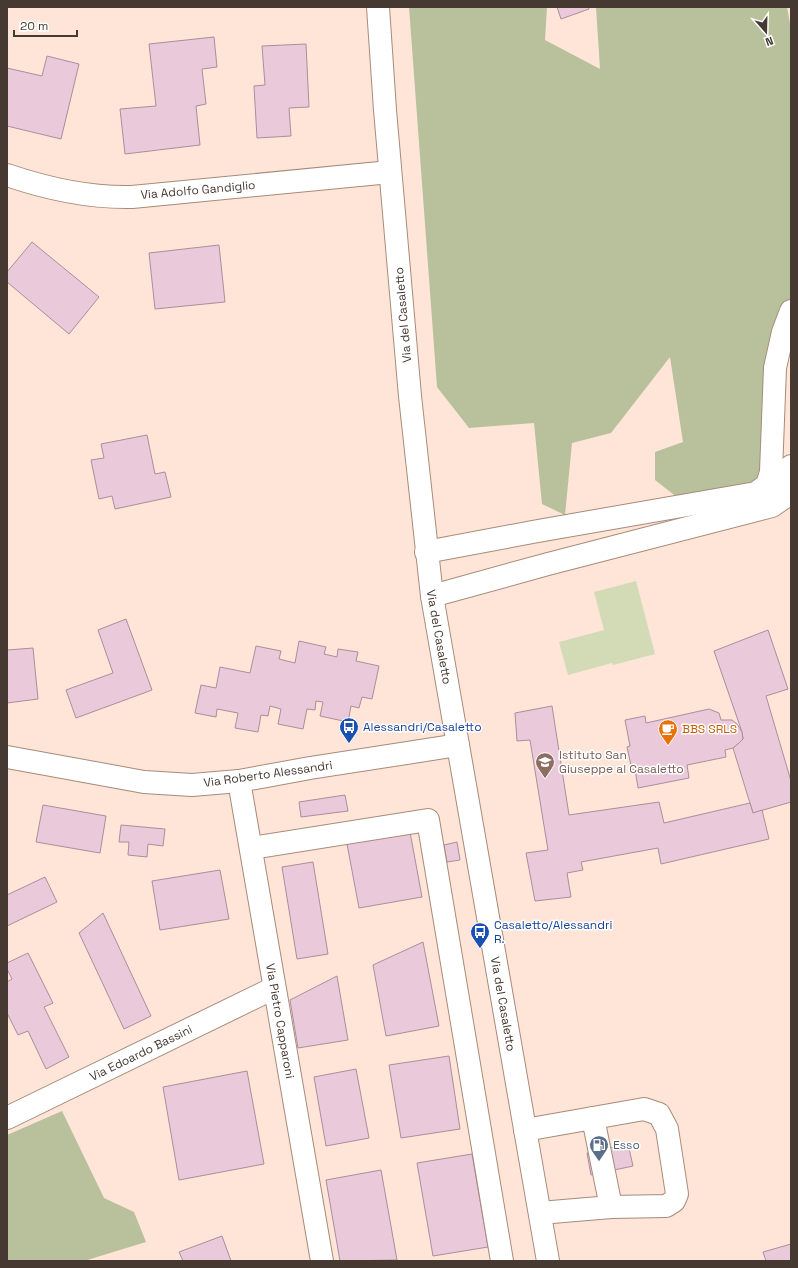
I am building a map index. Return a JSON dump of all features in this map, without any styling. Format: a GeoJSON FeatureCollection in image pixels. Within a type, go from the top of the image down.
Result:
{"type":"FeatureCollection","features":[{"type":"Feature","properties":{"kind":"street","name":"Via del Casaletto"},"geometry":{"type":"LineString","coordinates":[[378,7],[390,172],[410,396],[426,552],[432,596],[548,1261]]}},
{"type":"Feature","properties":{"kind":"street","name":"Via Adolfo Gandiglio"},"geometry":{"type":"LineString","coordinates":[[7,175],[32,184],[58,190],[110,197],[132,197],[390,172]]}},
{"type":"Feature","properties":{"kind":"street"},"geometry":{"type":"LineString","coordinates":[[426,552],[756,492],[767,485],[772,472],[775,368],[783,332],[791,311]]}},
{"type":"Feature","properties":{"kind":"street"},"geometry":{"type":"LineString","coordinates":[[432,596],[548,564],[772,506],[785,497],[790,481],[791,466]]}},
{"type":"Feature","properties":{"kind":"street","name":"Via Roberto Alessandri"},"geometry":{"type":"LineString","coordinates":[[7,757],[144,782],[192,785],[239,781],[310,768],[458,745]]}},
{"type":"Feature","properties":{"kind":"street","name":"Via Pietro Capparoni"},"geometry":{"type":"LineString","coordinates":[[239,781],[322,1261]]}},
{"type":"Feature","properties":{"kind":"street"},"geometry":{"type":"LineString","coordinates":[[250,841],[349,818]]}},
{"type":"Feature","properties":{"kind":"street"},"geometry":{"type":"LineString","coordinates":[[250,841],[428,820],[502,1261]]}},
{"type":"Feature","properties":{"kind":"street","name":"Via Edoardo Bassini"},"geometry":{"type":"LineString","coordinates":[[7,1118],[274,988]]}},
{"type":"Feature","properties":{"kind":"street"},"geometry":{"type":"LineString","coordinates":[[525,1130],[644,1108],[659,1114],[667,1129],[678,1194],[674,1201],[666,1206],[611,1207],[540,1213]]}},
{"type":"Feature","properties":{"kind":"street"},"geometry":{"type":"LineString","coordinates":[[593,1118],[611,1207]]}},
{"type":"Feature","properties":{"kind":"green space"},"geometry":{"type":"Polygon","coordinates":[[[409,7],[547,7],[545,40],[600,69],[596,7],[787,7],[791,29],[791,281],[780,489],[705,519],[655,480],[655,452],[683,442],[670,357],[611,433],[572,443],[565,515],[542,504],[534,423],[469,428],[437,387],[409,7]]]}},
{"type":"Feature","properties":{"kind":"green space"},"geometry":{"type":"Polygon","coordinates":[[[636,581],[655,654],[613,665],[612,663],[568,675],[559,642],[604,630],[594,592],[636,581]]]}},
{"type":"Feature","properties":{"kind":"green space"},"geometry":{"type":"Polygon","coordinates":[[[62,1111],[104,1198],[134,1212],[146,1242],[84,1261],[7,1261],[7,1135],[62,1111]]]}},
{"type":"Feature","properties":{"kind":"building"},"geometry":{"type":"Polygon","coordinates":[[[557,7],[588,7],[589,9],[561,19],[557,7]]]}},
{"type":"Feature","properties":{"kind":"building"},"geometry":{"type":"Polygon","coordinates":[[[214,37],[217,67],[202,69],[206,104],[196,106],[200,145],[125,154],[120,109],[156,106],[149,44],[214,37]]]}},
{"type":"Feature","properties":{"kind":"building"},"geometry":{"type":"Polygon","coordinates":[[[306,44],[309,107],[289,108],[291,136],[257,138],[254,86],[265,85],[262,46],[306,44]]]}},
{"type":"Feature","properties":{"kind":"building"},"geometry":{"type":"Polygon","coordinates":[[[47,56],[79,64],[61,139],[7,126],[7,68],[42,76],[47,56]]]}},
{"type":"Feature","properties":{"kind":"building"},"geometry":{"type":"Polygon","coordinates":[[[32,242],[99,297],[69,334],[7,282],[7,272],[32,242]]]}},
{"type":"Feature","properties":{"kind":"building"},"geometry":{"type":"Polygon","coordinates":[[[219,245],[225,302],[155,309],[149,253],[219,245]]]}},
{"type":"Feature","properties":{"kind":"building"},"geometry":{"type":"Polygon","coordinates":[[[147,435],[155,474],[165,472],[171,497],[115,509],[112,496],[99,499],[91,460],[104,458],[101,444],[147,435]]]}},
{"type":"Feature","properties":{"kind":"building"},"geometry":{"type":"Polygon","coordinates":[[[126,619],[152,690],[76,718],[66,690],[113,673],[98,630],[126,619]]]}},
{"type":"Feature","properties":{"kind":"building"},"geometry":{"type":"Polygon","coordinates":[[[768,630],[788,689],[766,696],[791,781],[791,802],[753,813],[733,748],[743,739],[742,732],[714,651],[768,630]]]}},
{"type":"Feature","properties":{"kind":"building"},"geometry":{"type":"Polygon","coordinates":[[[299,641],[326,647],[324,654],[337,657],[338,649],[358,652],[356,661],[379,666],[372,699],[362,697],[359,708],[351,706],[348,722],[320,716],[323,702],[316,701],[315,710],[307,709],[303,729],[278,724],[281,709],[270,706],[268,716],[261,715],[258,732],[235,728],[238,713],[217,709],[216,717],[195,713],[201,685],[216,688],[220,667],[250,673],[256,646],[281,651],[279,659],[295,663],[299,641]]]}},
{"type":"Feature","properties":{"kind":"building"},"geometry":{"type":"Polygon","coordinates":[[[33,648],[38,699],[7,703],[7,650],[33,648]]]}},
{"type":"Feature","properties":{"kind":"building"},"geometry":{"type":"Polygon","coordinates":[[[552,706],[569,815],[659,802],[664,823],[750,803],[753,813],[762,810],[769,839],[661,864],[658,848],[581,862],[583,870],[567,873],[571,897],[535,901],[526,853],[548,850],[530,740],[517,741],[515,713],[552,706]]]}},
{"type":"Feature","properties":{"kind":"building"},"geometry":{"type":"Polygon","coordinates":[[[709,709],[719,713],[721,720],[732,720],[737,724],[742,732],[743,739],[733,748],[725,750],[726,757],[687,765],[689,778],[638,788],[635,769],[632,770],[627,747],[630,746],[625,720],[645,716],[646,723],[709,709]]]}},
{"type":"Feature","properties":{"kind":"building"},"geometry":{"type":"Polygon","coordinates":[[[345,795],[348,811],[301,817],[299,802],[345,795]]]}},
{"type":"Feature","properties":{"kind":"building"},"geometry":{"type":"Polygon","coordinates":[[[43,805],[106,816],[100,853],[36,842],[43,805]]]}},
{"type":"Feature","properties":{"kind":"building"},"geometry":{"type":"Polygon","coordinates":[[[121,825],[165,829],[163,846],[148,844],[147,857],[128,855],[129,842],[119,842],[121,825]]]}},
{"type":"Feature","properties":{"kind":"building"},"geometry":{"type":"Polygon","coordinates":[[[410,832],[422,897],[359,908],[347,844],[410,832]]]}},
{"type":"Feature","properties":{"kind":"building"},"geometry":{"type":"Polygon","coordinates":[[[457,842],[460,860],[447,862],[444,845],[457,842]]]}},
{"type":"Feature","properties":{"kind":"building"},"geometry":{"type":"Polygon","coordinates":[[[313,862],[328,954],[297,959],[282,867],[313,862]]]}},
{"type":"Feature","properties":{"kind":"building"},"geometry":{"type":"Polygon","coordinates":[[[220,870],[229,919],[160,930],[152,881],[220,870]]]}},
{"type":"Feature","properties":{"kind":"building"},"geometry":{"type":"Polygon","coordinates":[[[45,877],[57,902],[7,926],[7,895],[45,877]]]}},
{"type":"Feature","properties":{"kind":"building"},"geometry":{"type":"Polygon","coordinates":[[[103,913],[151,1016],[124,1029],[79,933],[103,913]]]}},
{"type":"Feature","properties":{"kind":"building"},"geometry":{"type":"Polygon","coordinates":[[[423,942],[439,1026],[386,1036],[373,965],[423,942]]]}},
{"type":"Feature","properties":{"kind":"building"},"geometry":{"type":"Polygon","coordinates":[[[28,953],[53,1003],[44,1007],[69,1057],[46,1069],[28,1031],[18,1035],[7,1013],[7,982],[12,979],[7,969],[7,963],[28,953]]]}},
{"type":"Feature","properties":{"kind":"building"},"geometry":{"type":"Polygon","coordinates":[[[337,976],[348,1040],[298,1048],[290,1000],[337,976]]]}},
{"type":"Feature","properties":{"kind":"building"},"geometry":{"type":"Polygon","coordinates":[[[449,1056],[460,1129],[401,1138],[389,1065],[449,1056]]]}},
{"type":"Feature","properties":{"kind":"building"},"geometry":{"type":"Polygon","coordinates":[[[356,1069],[369,1138],[326,1146],[314,1077],[356,1069]]]}},
{"type":"Feature","properties":{"kind":"building"},"geometry":{"type":"Polygon","coordinates":[[[247,1071],[264,1164],[179,1180],[163,1087],[247,1071]]]}},
{"type":"Feature","properties":{"kind":"building"},"geometry":{"type":"Polygon","coordinates":[[[628,1144],[633,1166],[591,1175],[587,1153],[628,1144]]]}},
{"type":"Feature","properties":{"kind":"building"},"geometry":{"type":"Polygon","coordinates":[[[472,1154],[488,1247],[433,1256],[417,1163],[472,1154]]]}},
{"type":"Feature","properties":{"kind":"building"},"geometry":{"type":"Polygon","coordinates":[[[381,1170],[397,1260],[340,1261],[326,1180],[381,1170]]]}},
{"type":"Feature","properties":{"kind":"building"},"geometry":{"type":"Polygon","coordinates":[[[222,1236],[231,1261],[183,1261],[179,1252],[222,1236]]]}},
{"type":"Feature","properties":{"kind":"building"},"geometry":{"type":"Polygon","coordinates":[[[791,1244],[791,1261],[766,1261],[763,1252],[791,1244]]]}},
{"type":"Feature","properties":{"kind":"place","name":"Alessandri/Casaletto"},"geometry":{"type":"Point","coordinates":[349,744]}},
{"type":"Feature","properties":{"kind":"place","name":"BBS SRLS"},"geometry":{"type":"Point","coordinates":[668,746]}},
{"type":"Feature","properties":{"kind":"place","name":"Istituto San Giuseppe al Casaletto"},"geometry":{"type":"Point","coordinates":[545,779]}},
{"type":"Feature","properties":{"kind":"place","name":"Casaletto/Alessandri R."},"geometry":{"type":"Point","coordinates":[480,949]}},
{"type":"Feature","properties":{"kind":"place","name":"Esso"},"geometry":{"type":"Point","coordinates":[599,1162]}}]}
